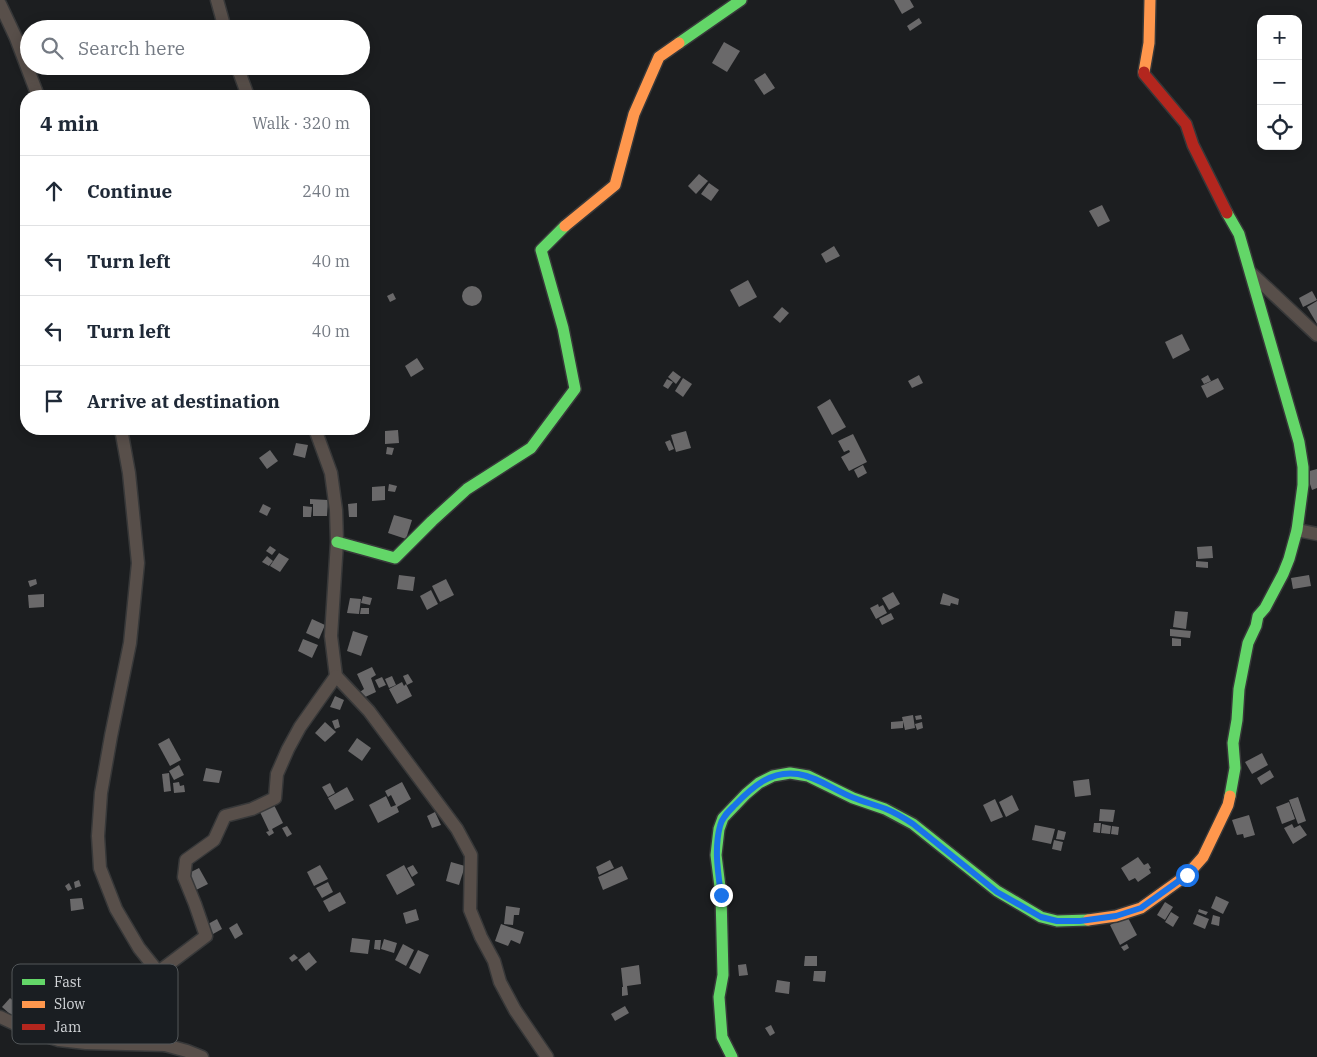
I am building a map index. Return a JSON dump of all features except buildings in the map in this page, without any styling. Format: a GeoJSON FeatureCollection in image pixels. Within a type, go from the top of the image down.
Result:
{"type":"FeatureCollection","features":[{"type":"Feature","properties":{"kind":"street"},"geometry":{"type":"LineString","coordinates":[[217,0],[223,20]]}},
{"type":"Feature","properties":{"kind":"street"},"geometry":{"type":"LineString","coordinates":[[337,542],[395,558],[467,489],[531,448],[575,389],[563,328],[541,250],[569,221],[615,185],[634,114],[659,57],[741,0]]}},
{"type":"Feature","properties":{"kind":"street"},"geometry":{"type":"LineString","coordinates":[[732,1057],[722,1037],[720,1018],[719,997],[723,975],[721,895],[716,855],[719,829],[723,818],[746,794],[766,779],[782,774],[798,774],[815,779],[853,798],[885,808],[913,824],[997,892],[1041,917],[1057,921],[1080,921],[1116,916],[1141,908],[1187,875],[1196,866],[1203,857],[1228,805],[1235,768],[1233,742],[1248,642],[1256,626],[1258,616],[1277,587],[1289,560],[1297,530],[1302,499],[1303,467],[1299,442],[1239,234],[1193,145],[1186,124],[1144,74],[1149,43],[1150,0]]}},
{"type":"Feature","properties":{"kind":"street"},"geometry":{"type":"LineString","coordinates":[[0,4],[20,49]]}},
{"type":"Feature","properties":{"kind":"street"},"geometry":{"type":"LineString","coordinates":[[30,75],[36,90]]}},
{"type":"Feature","properties":{"kind":"street"},"geometry":{"type":"LineString","coordinates":[[240,75],[246,90]]}},
{"type":"Feature","properties":{"kind":"street"},"geometry":{"type":"LineString","coordinates":[[1249,271],[1317,335]]}},
{"type":"Feature","properties":{"kind":"street"},"geometry":{"type":"LineString","coordinates":[[123,435],[129,473],[138,563],[130,643],[101,793],[98,836],[100,868],[116,909],[139,948],[152,964]]}},
{"type":"Feature","properties":{"kind":"street"},"geometry":{"type":"LineString","coordinates":[[317,435],[331,473],[336,510],[337,542],[331,636],[336,676],[369,711],[457,829],[471,855],[470,910],[481,937],[494,961],[500,982],[515,1010],[547,1057]]}},
{"type":"Feature","properties":{"kind":"street"},"geometry":{"type":"LineString","coordinates":[[1297,530],[1317,534]]}},
{"type":"Feature","properties":{"kind":"street"},"geometry":{"type":"LineString","coordinates":[[170,964],[206,936],[184,877],[186,860],[214,840],[225,816],[252,809],[275,798],[277,774],[288,749],[300,727],[336,676]]}},
{"type":"Feature","properties":{"kind":"street"},"geometry":{"type":"LineString","coordinates":[[0,1017],[12,1023]]}},
{"type":"Feature","properties":{"kind":"street"},"geometry":{"type":"LineString","coordinates":[[126,1044],[165,1045],[202,1057]]}},
{"type":"Feature","properties":{"kind":"traffic: fast"},"geometry":{"type":"LineString","coordinates":[[679,43],[741,0]]}},
{"type":"Feature","properties":{"kind":"traffic: fast"},"geometry":{"type":"LineString","coordinates":[[1227,213],[1239,234],[1299,442],[1303,467],[1303,485],[1297,530],[1289,559],[1265,608],[1258,616],[1256,626],[1248,643],[1239,689],[1233,743],[1235,768],[1230,796]]}},
{"type":"Feature","properties":{"kind":"traffic: fast"},"geometry":{"type":"LineString","coordinates":[[337,542],[395,558],[467,489],[531,448],[575,389],[563,328],[541,250],[565,226]]}},
{"type":"Feature","properties":{"kind":"traffic: fast"},"geometry":{"type":"LineString","coordinates":[[732,1057],[722,1037],[719,997],[723,975],[721,895],[716,855],[719,829],[723,818],[746,794],[759,783],[773,776],[790,773],[808,776],[853,798],[885,809],[913,824],[997,891],[1041,917],[1057,921],[1088,920]]}},
{"type":"Feature","properties":{"kind":"traffic: slow"},"geometry":{"type":"LineString","coordinates":[[1144,72],[1149,43],[1150,0]]}},
{"type":"Feature","properties":{"kind":"traffic: slow"},"geometry":{"type":"LineString","coordinates":[[565,226],[615,185],[634,114],[659,57],[679,43]]}},
{"type":"Feature","properties":{"kind":"traffic: slow"},"geometry":{"type":"LineString","coordinates":[[1088,920],[1116,916],[1141,908],[1187,875],[1203,857],[1228,805],[1230,796]]}},
{"type":"Feature","properties":{"kind":"traffic: jam"},"geometry":{"type":"LineString","coordinates":[[1144,72],[1186,124],[1193,145],[1227,213]]}},
{"type":"Feature","properties":{"kind":"route"},"geometry":{"type":"LineString","coordinates":[[721,895],[716,855],[719,829],[723,818],[759,783],[773,776],[790,773],[808,776],[853,798],[885,808],[898,815],[913,824],[997,892],[1041,917],[1057,921],[1080,921],[1116,916],[1141,908],[1187,875]]}}]}
